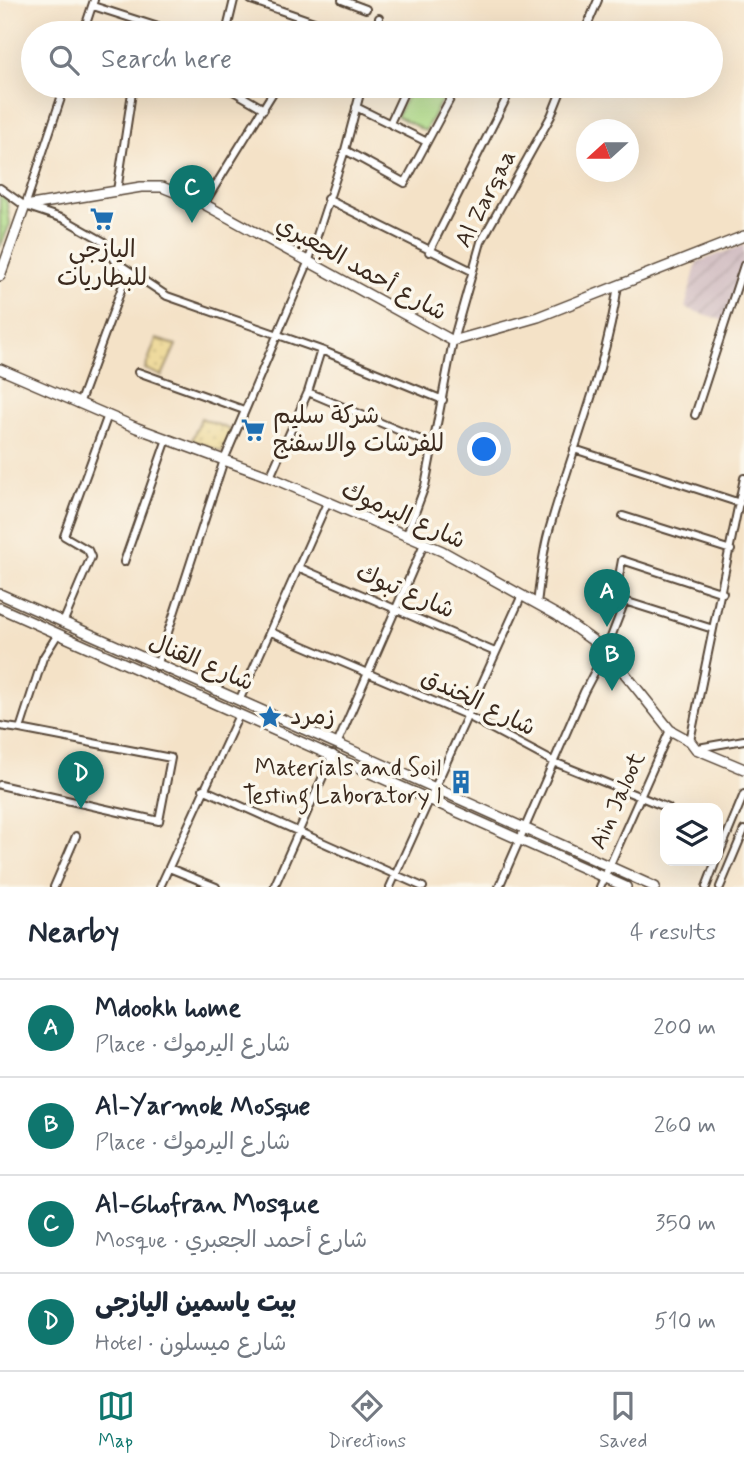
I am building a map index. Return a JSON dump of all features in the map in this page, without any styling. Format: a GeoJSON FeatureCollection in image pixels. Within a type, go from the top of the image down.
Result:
{"type":"FeatureCollection","features":[{"type":"Feature","properties":{"kind":"street"},"geometry":{"type":"LineString","coordinates":[[229,21],[234,0]]}},
{"type":"Feature","properties":{"kind":"street"},"geometry":{"type":"LineString","coordinates":[[251,0],[311,21]]}},
{"type":"Feature","properties":{"kind":"street"},"geometry":{"type":"LineString","coordinates":[[342,0],[366,9]]}},
{"type":"Feature","properties":{"kind":"street"},"geometry":{"type":"LineString","coordinates":[[589,21],[598,0]]}},
{"type":"Feature","properties":{"kind":"street"},"geometry":{"type":"LineString","coordinates":[[87,21],[94,3],[144,21]]}},
{"type":"Feature","properties":{"kind":"street"},"geometry":{"type":"LineString","coordinates":[[0,276],[61,98]]}},
{"type":"Feature","properties":{"kind":"street"},"geometry":{"type":"LineString","coordinates":[[117,191],[131,98]]}},
{"type":"Feature","properties":{"kind":"street"},"geometry":{"type":"LineString","coordinates":[[246,98],[264,108]]}},
{"type":"Feature","properties":{"kind":"street"},"geometry":{"type":"LineString","coordinates":[[204,205],[270,98]]}},
{"type":"Feature","properties":{"kind":"street"},"geometry":{"type":"LineString","coordinates":[[157,666],[224,460],[308,263],[345,150],[359,98]]}},
{"type":"Feature","properties":{"kind":"street"},"geometry":{"type":"LineString","coordinates":[[391,121],[402,98]]}},
{"type":"Feature","properties":{"kind":"street"},"geometry":{"type":"LineString","coordinates":[[345,150],[405,183],[451,98]]}},
{"type":"Feature","properties":{"kind":"street"},"geometry":{"type":"LineString","coordinates":[[429,252],[507,98]]}},
{"type":"Feature","properties":{"kind":"street","name":"Al Zarqaa"},"geometry":{"type":"LineString","coordinates":[[406,537],[425,486],[453,341],[481,242],[551,116],[558,98]]}},
{"type":"Feature","properties":{"kind":"street"},"geometry":{"type":"LineString","coordinates":[[356,107],[391,121],[427,142]]}},
{"type":"Feature","properties":{"kind":"street","name":"شارع أحمد الجعبري"},"geometry":{"type":"LineString","coordinates":[[24,205],[162,187],[204,205],[453,341],[538,317],[744,236]]}},
{"type":"Feature","properties":{"kind":"street"},"geometry":{"type":"LineString","coordinates":[[0,188],[24,205],[64,219],[103,241],[116,262],[167,296],[276,333],[443,400]]}},
{"type":"Feature","properties":{"kind":"street"},"geometry":{"type":"LineString","coordinates":[[327,199],[429,252],[472,271]]}},
{"type":"Feature","properties":{"kind":"street"},"geometry":{"type":"LineString","coordinates":[[695,415],[744,265]]}},
{"type":"Feature","properties":{"kind":"street"},"geometry":{"type":"LineString","coordinates":[[79,404],[128,271]]}},
{"type":"Feature","properties":{"kind":"street"},"geometry":{"type":"LineString","coordinates":[[537,604],[547,537],[606,349],[618,285]]}},
{"type":"Feature","properties":{"kind":"street"},"geometry":{"type":"LineString","coordinates":[[270,477],[308,392],[321,350]]}},
{"type":"Feature","properties":{"kind":"street","name":"شارع اليرموك"},"geometry":{"type":"LineString","coordinates":[[0,369],[79,404],[270,477],[424,544],[522,595],[606,650],[670,730],[693,745],[744,769]]}},
{"type":"Feature","properties":{"kind":"street"},"geometry":{"type":"LineString","coordinates":[[138,372],[244,410]]}},
{"type":"Feature","properties":{"kind":"street"},"geometry":{"type":"LineString","coordinates":[[308,392],[433,445]]}},
{"type":"Feature","properties":{"kind":"street"},"geometry":{"type":"LineString","coordinates":[[63,623],[91,557],[88,550],[64,536],[89,459],[108,415]]}},
{"type":"Feature","properties":{"kind":"street"},"geometry":{"type":"LineString","coordinates":[[124,562],[167,439]]}},
{"type":"Feature","properties":{"kind":"street"},"geometry":{"type":"LineString","coordinates":[[574,449],[740,503]]}},
{"type":"Feature","properties":{"kind":"street"},"geometry":{"type":"LineString","coordinates":[[744,478],[723,593],[713,629],[693,745],[744,740]]}},
{"type":"Feature","properties":{"kind":"street"},"geometry":{"type":"LineString","coordinates":[[239,701],[327,503]]}},
{"type":"Feature","properties":{"kind":"street"},"geometry":{"type":"LineString","coordinates":[[623,516],[731,550]]}},
{"type":"Feature","properties":{"kind":"street"},"geometry":{"type":"LineString","coordinates":[[338,742],[424,544]]}},
{"type":"Feature","properties":{"kind":"street"},"geometry":{"type":"LineString","coordinates":[[713,629],[615,598],[622,560],[723,593]]}},
{"type":"Feature","properties":{"kind":"street","name":"شارع تبوك"},"geometry":{"type":"LineString","coordinates":[[300,568],[495,652]]}},
{"type":"Feature","properties":{"kind":"street","name":"شارع القنال"},"geometry":{"type":"LineString","coordinates":[[0,594],[157,666],[338,742],[655,887]]}},
{"type":"Feature","properties":{"kind":"street"},"geometry":{"type":"LineString","coordinates":[[390,887],[522,595]]}},
{"type":"Feature","properties":{"kind":"street"},"geometry":{"type":"LineString","coordinates":[[499,887],[584,692],[606,650],[625,601]]}},
{"type":"Feature","properties":{"kind":"street","name":"شارع القنال"},"geometry":{"type":"LineString","coordinates":[[0,608],[333,754],[626,887]]}},
{"type":"Feature","properties":{"kind":"street","name":"شارع الخندق"},"geometry":{"type":"LineString","coordinates":[[271,632],[466,715],[554,762],[660,805]]}},
{"type":"Feature","properties":{"kind":"street"},"geometry":{"type":"LineString","coordinates":[[20,729],[43,658],[58,634]]}},
{"type":"Feature","properties":{"kind":"street"},"geometry":{"type":"LineString","coordinates":[[160,887],[239,715]]}},
{"type":"Feature","properties":{"kind":"street"},"geometry":{"type":"LineString","coordinates":[[0,726],[171,758],[159,821],[0,785]]}},
{"type":"Feature","properties":{"kind":"street","name":"Ain Jaloot"},"geometry":{"type":"LineString","coordinates":[[600,887],[670,730]]}},
{"type":"Feature","properties":{"kind":"street"},"geometry":{"type":"LineString","coordinates":[[274,887],[333,754]]}},
{"type":"Feature","properties":{"kind":"street"},"geometry":{"type":"LineString","coordinates":[[203,789],[423,887]]}},
{"type":"Feature","properties":{"kind":"street"},"geometry":{"type":"LineString","coordinates":[[723,845],[744,794]]}},
{"type":"Feature","properties":{"kind":"street"},"geometry":{"type":"LineString","coordinates":[[720,887],[744,830]]}},
{"type":"Feature","properties":{"kind":"street"},"geometry":{"type":"LineString","coordinates":[[723,833],[727,835]]}},
{"type":"Feature","properties":{"kind":"street"},"geometry":{"type":"LineString","coordinates":[[54,887],[76,836]]}},
{"type":"Feature","properties":{"kind":"street"},"geometry":{"type":"LineString","coordinates":[[706,887],[714,866]]}},
{"type":"Feature","properties":{"kind":"street"},"geometry":{"type":"LineString","coordinates":[[169,868],[216,887]]}},
{"type":"Feature","properties":{"kind":"shaded area"},"geometry":{"type":"Polygon","coordinates":[[[744,245],[744,262],[724,321],[685,308],[697,262],[744,245]]]}},
{"type":"Feature","properties":{"kind":"green space"},"geometry":{"type":"Polygon","coordinates":[[[406,98],[443,98],[425,131],[397,116],[406,98]]]}},
{"type":"Feature","properties":{"kind":"green space"},"geometry":{"type":"Polygon","coordinates":[[[0,193],[6,197],[10,224],[0,247],[0,193]]]}},
{"type":"Feature","properties":{"kind":"sand"},"geometry":{"type":"Polygon","coordinates":[[[156,339],[176,345],[162,376],[145,369],[156,339]]]}},
{"type":"Feature","properties":{"kind":"sand"},"geometry":{"type":"Polygon","coordinates":[[[201,418],[231,430],[222,452],[192,440],[201,418]]]}},
{"type":"Feature","properties":{"kind":"place","name":"اليازجي للبطاريات"},"geometry":{"type":"Point","coordinates":[102,219]}},
{"type":"Feature","properties":{"kind":"place","name":"Al-Ghofran Mosque"},"geometry":{"type":"Point","coordinates":[192,223]}},
{"type":"Feature","properties":{"kind":"place","name":"شركة سليم للفرشات والاسفنج"},"geometry":{"type":"Point","coordinates":[253,430]}},
{"type":"Feature","properties":{"kind":"place","name":"Mdookh home"},"geometry":{"type":"Point","coordinates":[607,627]}},
{"type":"Feature","properties":{"kind":"place","name":"Al-Yarmok Mosque"},"geometry":{"type":"Point","coordinates":[612,691]}},
{"type":"Feature","properties":{"kind":"place","name":"زمرد"},"geometry":{"type":"Point","coordinates":[270,717]}},
{"type":"Feature","properties":{"kind":"place","name":"Materials and Soil Testing Laboratory l"},"geometry":{"type":"Point","coordinates":[461,782]}},
{"type":"Feature","properties":{"kind":"place","name":"بيت ياسمين اليازجى"},"geometry":{"type":"Point","coordinates":[81,809]}}]}
